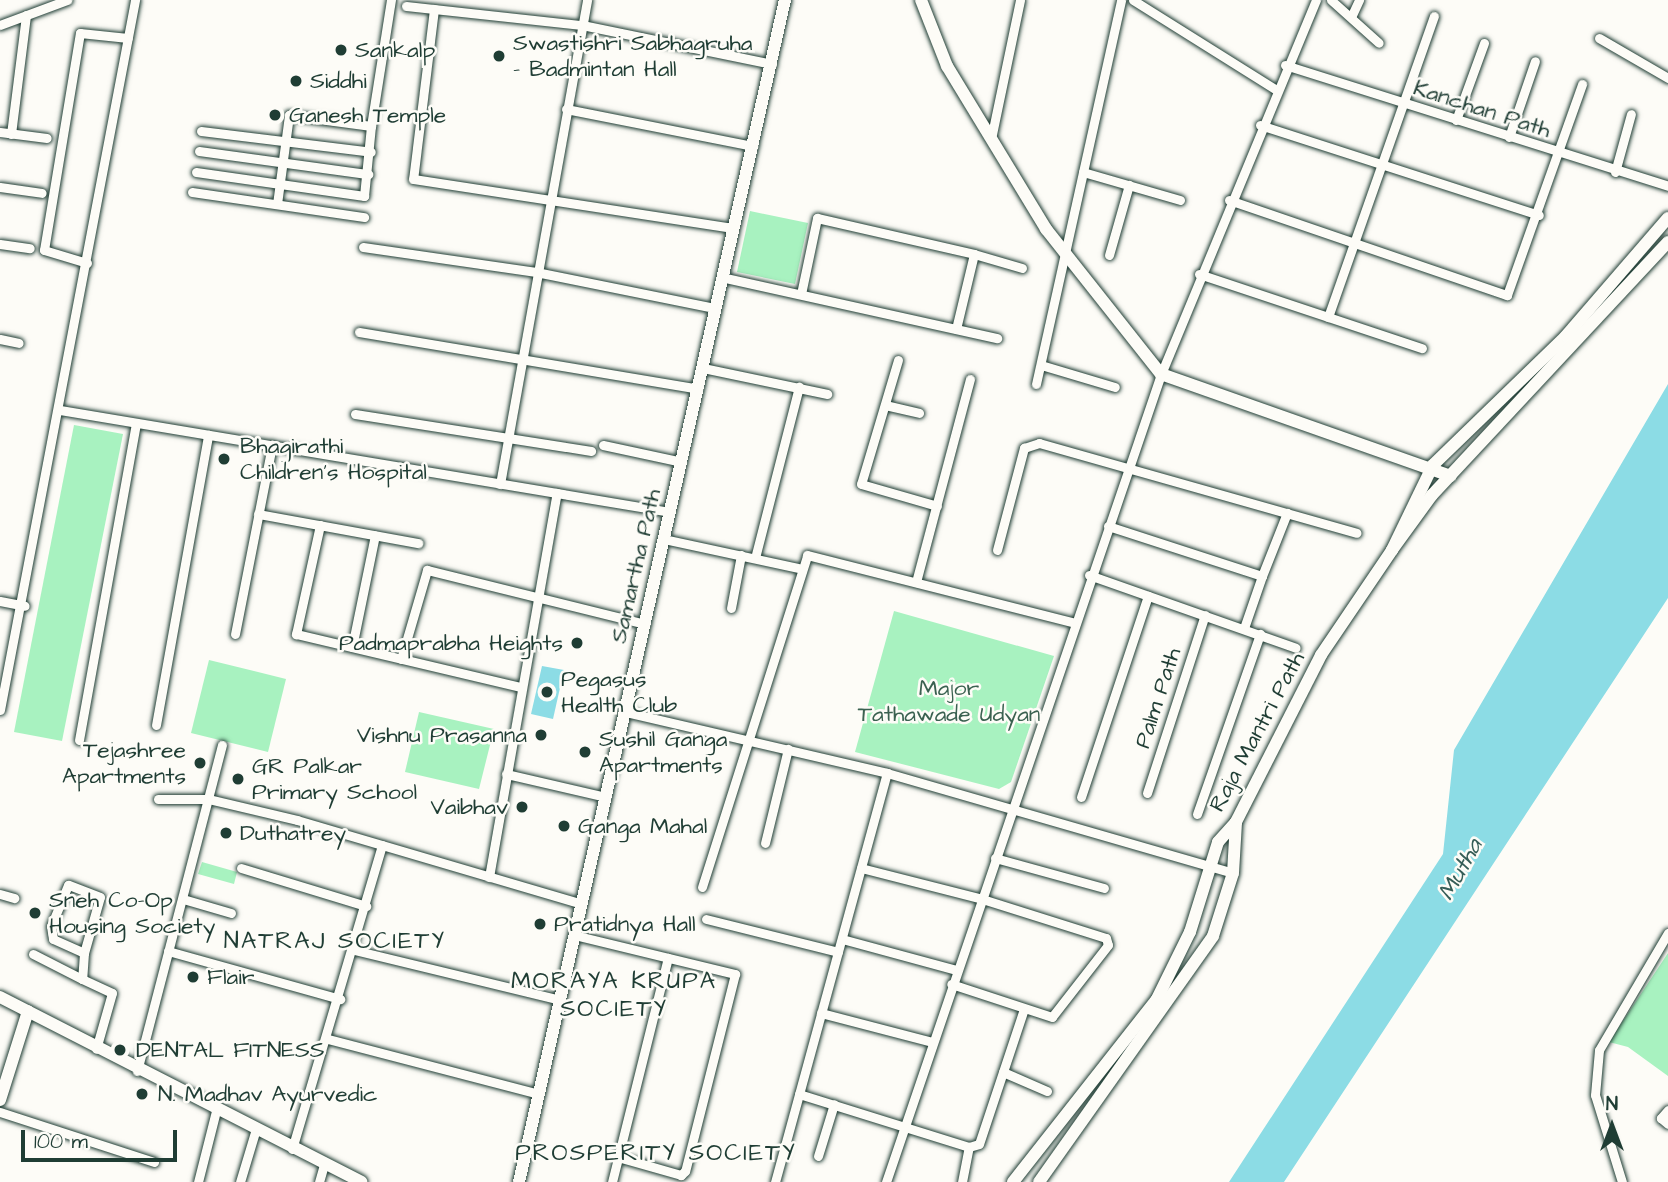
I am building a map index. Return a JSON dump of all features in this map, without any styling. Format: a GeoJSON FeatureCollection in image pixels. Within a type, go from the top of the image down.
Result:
{"type":"FeatureCollection","features":[{"type":"Feature","properties":{"kind":"street"},"geometry":{"type":"LineString","coordinates":[[0,24],[67,0]]}},
{"type":"Feature","properties":{"kind":"street"},"geometry":{"type":"LineString","coordinates":[[0,710],[3,683],[24,606],[135,0]]}},
{"type":"Feature","properties":{"kind":"street"},"geometry":{"type":"LineString","coordinates":[[196,172],[364,196],[372,152],[370,126],[391,0]]}},
{"type":"Feature","properties":{"kind":"street"},"geometry":{"type":"LineString","coordinates":[[500,484],[520,359],[587,0]]}},
{"type":"Feature","properties":{"kind":"street","name":"Samartha Path"},"geometry":{"type":"LineString","coordinates":[[519,1182],[785,0]]}},
{"type":"Feature","properties":{"kind":"street"},"geometry":{"type":"LineString","coordinates":[[991,141],[1020,0]]}},
{"type":"Feature","properties":{"kind":"street"},"geometry":{"type":"LineString","coordinates":[[1036,384],[1121,0]]}},
{"type":"Feature","properties":{"kind":"street"},"geometry":{"type":"LineString","coordinates":[[1133,0],[1275,89]]}},
{"type":"Feature","properties":{"kind":"street"},"geometry":{"type":"LineString","coordinates":[[886,1182],[979,898],[1014,808],[1072,621],[1161,374],[1260,125],[1316,0]]}},
{"type":"Feature","properties":{"kind":"street"},"geometry":{"type":"LineString","coordinates":[[1331,0],[1352,15],[1379,43]]}},
{"type":"Feature","properties":{"kind":"street"},"geometry":{"type":"LineString","coordinates":[[1352,15],[1359,0]]}},
{"type":"Feature","properties":{"kind":"street"},"geometry":{"type":"LineString","coordinates":[[924,4],[947,66],[1065,257],[1161,374],[1433,465],[1451,477]]}},
{"type":"Feature","properties":{"kind":"street"},"geometry":{"type":"LineString","coordinates":[[406,6],[582,25],[772,64]]}},
{"type":"Feature","properties":{"kind":"street"},"geometry":{"type":"LineString","coordinates":[[434,9],[413,179],[550,196],[733,228]]}},
{"type":"Feature","properties":{"kind":"street"},"geometry":{"type":"LineString","coordinates":[[11,134],[26,15]]}},
{"type":"Feature","properties":{"kind":"street"},"geometry":{"type":"LineString","coordinates":[[1328,317],[1379,164],[1434,16]]}},
{"type":"Feature","properties":{"kind":"street"},"geometry":{"type":"LineString","coordinates":[[87,263],[44,250],[80,33],[128,38]]}},
{"type":"Feature","properties":{"kind":"street"},"geometry":{"type":"LineString","coordinates":[[1599,38],[1668,78]]}},
{"type":"Feature","properties":{"kind":"street"},"geometry":{"type":"LineString","coordinates":[[1456,120],[1485,43]]}},
{"type":"Feature","properties":{"kind":"street"},"geometry":{"type":"LineString","coordinates":[[1509,137],[1535,61]]}},
{"type":"Feature","properties":{"kind":"street","name":"Kanchan Path"},"geometry":{"type":"LineString","coordinates":[[1285,65],[1561,155],[1668,186]]}},
{"type":"Feature","properties":{"kind":"street"},"geometry":{"type":"LineString","coordinates":[[1229,200],[1353,239],[1507,295],[1561,155],[1582,84]]}},
{"type":"Feature","properties":{"kind":"street"},"geometry":{"type":"LineString","coordinates":[[566,109],[753,146]]}},
{"type":"Feature","properties":{"kind":"street"},"geometry":{"type":"LineString","coordinates":[[1615,172],[1631,114]]}},
{"type":"Feature","properties":{"kind":"street"},"geometry":{"type":"LineString","coordinates":[[277,204],[289,116],[370,126]]}},
{"type":"Feature","properties":{"kind":"street"},"geometry":{"type":"LineString","coordinates":[[1260,125],[1539,215]]}},
{"type":"Feature","properties":{"kind":"street"},"geometry":{"type":"LineString","coordinates":[[201,131],[372,152]]}},
{"type":"Feature","properties":{"kind":"street"},"geometry":{"type":"LineString","coordinates":[[0,132],[47,138]]}},
{"type":"Feature","properties":{"kind":"street"},"geometry":{"type":"LineString","coordinates":[[199,151],[368,174]]}},
{"type":"Feature","properties":{"kind":"street"},"geometry":{"type":"LineString","coordinates":[[1083,172],[1180,200]]}},
{"type":"Feature","properties":{"kind":"street"},"geometry":{"type":"LineString","coordinates":[[1109,256],[1129,185]]}},
{"type":"Feature","properties":{"kind":"street"},"geometry":{"type":"LineString","coordinates":[[0,187],[41,193]]}},
{"type":"Feature","properties":{"kind":"street"},"geometry":{"type":"LineString","coordinates":[[192,192],[364,217]]}},
{"type":"Feature","properties":{"kind":"street"},"geometry":{"type":"LineString","coordinates":[[801,294],[817,218],[974,254],[1022,268]]}},
{"type":"Feature","properties":{"kind":"street","name":"Raja Mantri Path"},"geometry":{"type":"LineString","coordinates":[[1392,550],[1433,465],[1566,336],[1668,218]]}},
{"type":"Feature","properties":{"kind":"street","name":"Raja Mantri Path"},"geometry":{"type":"LineString","coordinates":[[1013,1182],[1157,999],[1190,932],[1218,842],[1236,822],[1321,655],[1392,550],[1451,477],[1668,242]]}},
{"type":"Feature","properties":{"kind":"street"},"geometry":{"type":"LineString","coordinates":[[0,244],[30,248]]}},
{"type":"Feature","properties":{"kind":"street"},"geometry":{"type":"LineString","coordinates":[[363,247],[536,272],[715,308]]}},
{"type":"Feature","properties":{"kind":"street"},"geometry":{"type":"LineString","coordinates":[[956,328],[974,254]]}},
{"type":"Feature","properties":{"kind":"street"},"geometry":{"type":"LineString","coordinates":[[1199,274],[1422,348]]}},
{"type":"Feature","properties":{"kind":"street"},"geometry":{"type":"LineString","coordinates":[[721,277],[998,338]]}},
{"type":"Feature","properties":{"kind":"street"},"geometry":{"type":"LineString","coordinates":[[359,332],[698,389]]}},
{"type":"Feature","properties":{"kind":"street"},"geometry":{"type":"LineString","coordinates":[[0,340],[19,343]]}},
{"type":"Feature","properties":{"kind":"street"},"geometry":{"type":"LineString","coordinates":[[898,360],[861,484],[937,506]]}},
{"type":"Feature","properties":{"kind":"street"},"geometry":{"type":"LineString","coordinates":[[1041,365],[1115,387]]}},
{"type":"Feature","properties":{"kind":"street"},"geometry":{"type":"LineString","coordinates":[[703,368],[827,394]]}},
{"type":"Feature","properties":{"kind":"street"},"geometry":{"type":"LineString","coordinates":[[916,582],[970,379]]}},
{"type":"Feature","properties":{"kind":"street"},"geometry":{"type":"LineString","coordinates":[[755,558],[799,387]]}},
{"type":"Feature","properties":{"kind":"street"},"geometry":{"type":"LineString","coordinates":[[885,405],[919,413]]}},
{"type":"Feature","properties":{"kind":"street"},"geometry":{"type":"LineString","coordinates":[[60,410],[670,512]]}},
{"type":"Feature","properties":{"kind":"street"},"geometry":{"type":"LineString","coordinates":[[355,414],[590,451]]}},
{"type":"Feature","properties":{"kind":"street"},"geometry":{"type":"LineString","coordinates":[[79,740],[136,423]]}},
{"type":"Feature","properties":{"kind":"street"},"geometry":{"type":"LineString","coordinates":[[156,725],[208,435]]}},
{"type":"Feature","properties":{"kind":"street"},"geometry":{"type":"LineString","coordinates":[[997,550],[1030,443],[1130,464],[1357,533]]}},
{"type":"Feature","properties":{"kind":"street"},"geometry":{"type":"LineString","coordinates":[[603,445],[682,462]]}},
{"type":"Feature","properties":{"kind":"street"},"geometry":{"type":"LineString","coordinates":[[235,634],[272,446]]}},
{"type":"Feature","properties":{"kind":"street"},"geometry":{"type":"LineString","coordinates":[[489,877],[557,494]]}},
{"type":"Feature","properties":{"kind":"street"},"geometry":{"type":"LineString","coordinates":[[1244,628],[1287,513]]}},
{"type":"Feature","properties":{"kind":"street"},"geometry":{"type":"LineString","coordinates":[[258,514],[418,543]]}},
{"type":"Feature","properties":{"kind":"street"},"geometry":{"type":"LineString","coordinates":[[320,525],[296,634],[522,687]]}},
{"type":"Feature","properties":{"kind":"street"},"geometry":{"type":"LineString","coordinates":[[1108,526],[1262,576]]}},
{"type":"Feature","properties":{"kind":"street"},"geometry":{"type":"LineString","coordinates":[[352,647],[375,535]]}},
{"type":"Feature","properties":{"kind":"street"},"geometry":{"type":"LineString","coordinates":[[664,539],[798,569]]}},
{"type":"Feature","properties":{"kind":"street"},"geometry":{"type":"LineString","coordinates":[[702,887],[751,739],[798,569],[807,555],[817,554],[1072,621]]}},
{"type":"Feature","properties":{"kind":"street"},"geometry":{"type":"LineString","coordinates":[[731,608],[741,555]]}},
{"type":"Feature","properties":{"kind":"street"},"geometry":{"type":"LineString","coordinates":[[401,659],[427,570],[645,624]]}},
{"type":"Feature","properties":{"kind":"street"},"geometry":{"type":"LineString","coordinates":[[1089,575],[1296,648]]}},
{"type":"Feature","properties":{"kind":"street"},"geometry":{"type":"LineString","coordinates":[[1081,797],[1148,596]]}},
{"type":"Feature","properties":{"kind":"street"},"geometry":{"type":"LineString","coordinates":[[0,601],[24,606]]}},
{"type":"Feature","properties":{"kind":"street","name":"Palm Path"},"geometry":{"type":"LineString","coordinates":[[1147,793],[1205,615]]}},
{"type":"Feature","properties":{"kind":"street"},"geometry":{"type":"LineString","coordinates":[[1197,814],[1261,634]]}},
{"type":"Feature","properties":{"kind":"street"},"geometry":{"type":"LineString","coordinates":[[625,712],[751,739],[887,774],[1014,808],[1233,873]]}},
{"type":"Feature","properties":{"kind":"street"},"geometry":{"type":"LineString","coordinates":[[137,1071],[222,745]]}},
{"type":"Feature","properties":{"kind":"street"},"geometry":{"type":"LineString","coordinates":[[765,843],[788,749]]}},
{"type":"Feature","properties":{"kind":"street"},"geometry":{"type":"LineString","coordinates":[[506,774],[606,797]]}},
{"type":"Feature","properties":{"kind":"street"},"geometry":{"type":"LineString","coordinates":[[775,1182],[887,774]]}},
{"type":"Feature","properties":{"kind":"street"},"geometry":{"type":"LineString","coordinates":[[158,799],[208,799],[382,845],[582,904]]}},
{"type":"Feature","properties":{"kind":"street"},"geometry":{"type":"LineString","coordinates":[[1039,1182],[1195,967],[1213,936],[1233,873],[1236,822]]}},
{"type":"Feature","properties":{"kind":"street"},"geometry":{"type":"LineString","coordinates":[[292,1149],[340,999],[382,845]]}},
{"type":"Feature","properties":{"kind":"street"},"geometry":{"type":"LineString","coordinates":[[995,858],[1104,888]]}},
{"type":"Feature","properties":{"kind":"street"},"geometry":{"type":"LineString","coordinates":[[241,868],[366,906]]}},
{"type":"Feature","properties":{"kind":"street"},"geometry":{"type":"LineString","coordinates":[[862,868],[979,898],[1106,938],[1108,945],[1052,1017],[1023,1012]]}},
{"type":"Feature","properties":{"kind":"street"},"geometry":{"type":"LineString","coordinates":[[82,979],[83,953],[100,897],[68,885],[51,926],[53,939],[83,953]]}},
{"type":"Feature","properties":{"kind":"street"},"geometry":{"type":"LineString","coordinates":[[0,894],[14,898]]}},
{"type":"Feature","properties":{"kind":"street"},"geometry":{"type":"LineString","coordinates":[[183,899],[231,913]]}},
{"type":"Feature","properties":{"kind":"street"},"geometry":{"type":"LineString","coordinates":[[706,919],[838,952]]}},
{"type":"Feature","properties":{"kind":"street"},"geometry":{"type":"LineString","coordinates":[[1622,1182],[1595,1095],[1598,1050],[1668,933]]}},
{"type":"Feature","properties":{"kind":"street"},"geometry":{"type":"LineString","coordinates":[[575,935],[735,974],[685,1171],[681,1175],[618,1157]]}},
{"type":"Feature","properties":{"kind":"street"},"geometry":{"type":"LineString","coordinates":[[842,939],[956,970]]}},
{"type":"Feature","properties":{"kind":"street"},"geometry":{"type":"LineString","coordinates":[[354,950],[560,1000]]}},
{"type":"Feature","properties":{"kind":"street"},"geometry":{"type":"LineString","coordinates":[[168,951],[340,999]]}},
{"type":"Feature","properties":{"kind":"street"},"geometry":{"type":"LineString","coordinates":[[33,954],[112,993],[96,1049]]}},
{"type":"Feature","properties":{"kind":"street"},"geometry":{"type":"LineString","coordinates":[[612,1182],[668,958]]}},
{"type":"Feature","properties":{"kind":"street"},"geometry":{"type":"LineString","coordinates":[[799,1094],[905,1123],[969,1147],[979,1144],[1026,1006],[953,979],[951,985]]}},
{"type":"Feature","properties":{"kind":"street"},"geometry":{"type":"LineString","coordinates":[[0,998],[255,1132],[361,1182]]}},
{"type":"Feature","properties":{"kind":"street"},"geometry":{"type":"LineString","coordinates":[[0,1100],[3,1078],[28,1011]]}},
{"type":"Feature","properties":{"kind":"street"},"geometry":{"type":"LineString","coordinates":[[821,1013],[932,1042]]}},
{"type":"Feature","properties":{"kind":"street"},"geometry":{"type":"LineString","coordinates":[[328,1039],[539,1094]]}},
{"type":"Feature","properties":{"kind":"street"},"geometry":{"type":"LineString","coordinates":[[1003,1072],[1047,1091]]}},
{"type":"Feature","properties":{"kind":"street"},"geometry":{"type":"LineString","coordinates":[[818,1156],[834,1104]]}},
{"type":"Feature","properties":{"kind":"street"},"geometry":{"type":"LineString","coordinates":[[1668,1110],[1661,1118],[1668,1124]]}},
{"type":"Feature","properties":{"kind":"street"},"geometry":{"type":"LineString","coordinates":[[198,1182],[216,1111]]}},
{"type":"Feature","properties":{"kind":"street"},"geometry":{"type":"LineString","coordinates":[[0,1112],[154,1161]]}},
{"type":"Feature","properties":{"kind":"street"},"geometry":{"type":"LineString","coordinates":[[240,1182],[255,1132]]}},
{"type":"Feature","properties":{"kind":"street"},"geometry":{"type":"LineString","coordinates":[[962,1182],[969,1147]]}},
{"type":"Feature","properties":{"kind":"street"},"geometry":{"type":"LineString","coordinates":[[319,1182],[324,1164]]}},
{"type":"Feature","properties":{"kind":"green space"},"geometry":{"type":"Polygon","coordinates":[[[750,211],[808,223],[795,284],[737,272],[750,211]]]}},
{"type":"Feature","properties":{"kind":"green space"},"geometry":{"type":"Polygon","coordinates":[[[74,425],[123,434],[62,741],[14,732],[74,425]]]}},
{"type":"Feature","properties":{"kind":"green space","name":"Major Tathawade Udyan"},"geometry":{"type":"Polygon","coordinates":[[[894,611],[1054,656],[1011,782],[999,789],[855,752],[894,611]]]}},
{"type":"Feature","properties":{"kind":"green space"},"geometry":{"type":"Polygon","coordinates":[[[209,660],[286,679],[268,752],[191,733],[209,660]]]}},
{"type":"Feature","properties":{"kind":"green space"},"geometry":{"type":"Polygon","coordinates":[[[419,712],[494,729],[479,789],[405,772],[419,712]]]}},
{"type":"Feature","properties":{"kind":"green space"},"geometry":{"type":"Polygon","coordinates":[[[202,862],[237,872],[234,884],[198,874],[202,862]]]}},
{"type":"Feature","properties":{"kind":"green space"},"geometry":{"type":"Polygon","coordinates":[[[1668,953],[1668,1076],[1628,1047],[1609,1042],[1668,953]]]}},
{"type":"Feature","properties":{"kind":"water","name":"Mutha"},"geometry":{"type":"Polygon","coordinates":[[[1668,384],[1668,598],[1284,1182],[1229,1182],[1443,854],[1454,750],[1668,384]]]}},
{"type":"Feature","properties":{"kind":"water","name":"Pegasus Health Club"},"geometry":{"type":"Polygon","coordinates":[[[542,666],[564,670],[553,719],[531,714],[542,666]]]}},
{"type":"Feature","properties":{"kind":"place","name":"Sankalp"},"geometry":{"type":"Point","coordinates":[341,50]}},
{"type":"Feature","properties":{"kind":"place","name":"Swastishri Sabhagruha - Badmintan Hall"},"geometry":{"type":"Point","coordinates":[499,56]}},
{"type":"Feature","properties":{"kind":"place","name":"Siddhi"},"geometry":{"type":"Point","coordinates":[296,81]}},
{"type":"Feature","properties":{"kind":"place","name":"Ganesh Temple"},"geometry":{"type":"Point","coordinates":[275,115]}},
{"type":"Feature","properties":{"kind":"place","name":"Bhagirathi Children's Hospital"},"geometry":{"type":"Point","coordinates":[224,459]}},
{"type":"Feature","properties":{"kind":"place","name":"Padmaprabha Heights"},"geometry":{"type":"Point","coordinates":[577,643]}},
{"type":"Feature","properties":{"kind":"place","name":"Pegasus Health Club"},"geometry":{"type":"Point","coordinates":[547,692]}},
{"type":"Feature","properties":{"kind":"place","name":"Vishnu Prasanna"},"geometry":{"type":"Point","coordinates":[541,735]}},
{"type":"Feature","properties":{"kind":"place","name":"Sushil Ganga Apartments"},"geometry":{"type":"Point","coordinates":[585,752]}},
{"type":"Feature","properties":{"kind":"place","name":"Tejashree Apartments"},"geometry":{"type":"Point","coordinates":[200,763]}},
{"type":"Feature","properties":{"kind":"place","name":"GR Palkar Primary School"},"geometry":{"type":"Point","coordinates":[238,779]}},
{"type":"Feature","properties":{"kind":"place","name":"Vaibhav"},"geometry":{"type":"Point","coordinates":[522,807]}},
{"type":"Feature","properties":{"kind":"place","name":"Ganga Mahal"},"geometry":{"type":"Point","coordinates":[564,826]}},
{"type":"Feature","properties":{"kind":"place","name":"Duthatrey"},"geometry":{"type":"Point","coordinates":[226,833]}},
{"type":"Feature","properties":{"kind":"place","name":"Sneh Co-Op Housing Society"},"geometry":{"type":"Point","coordinates":[35,913]}},
{"type":"Feature","properties":{"kind":"place","name":"Pratidnya Hall"},"geometry":{"type":"Point","coordinates":[540,924]}},
{"type":"Feature","properties":{"kind":"place","name":"Flair"},"geometry":{"type":"Point","coordinates":[193,977]}},
{"type":"Feature","properties":{"kind":"place","name":"DENTAL FITNESS"},"geometry":{"type":"Point","coordinates":[120,1050]}},
{"type":"Feature","properties":{"kind":"place","name":"N. Madhav Ayurvedic"},"geometry":{"type":"Point","coordinates":[142,1094]}},
{"type":"Feature","properties":{"kind":"district","name":"NATRAJ SOCIETY"},"geometry":{"type":"Point","coordinates":[335,942]}},
{"type":"Feature","properties":{"kind":"district","name":"MORAYA KRUPA SOCIETY"},"geometry":{"type":"Point","coordinates":[614,996]}},
{"type":"Feature","properties":{"kind":"district","name":"PROSPERITY SOCIETY"},"geometry":{"type":"Point","coordinates":[656,1154]}}]}
